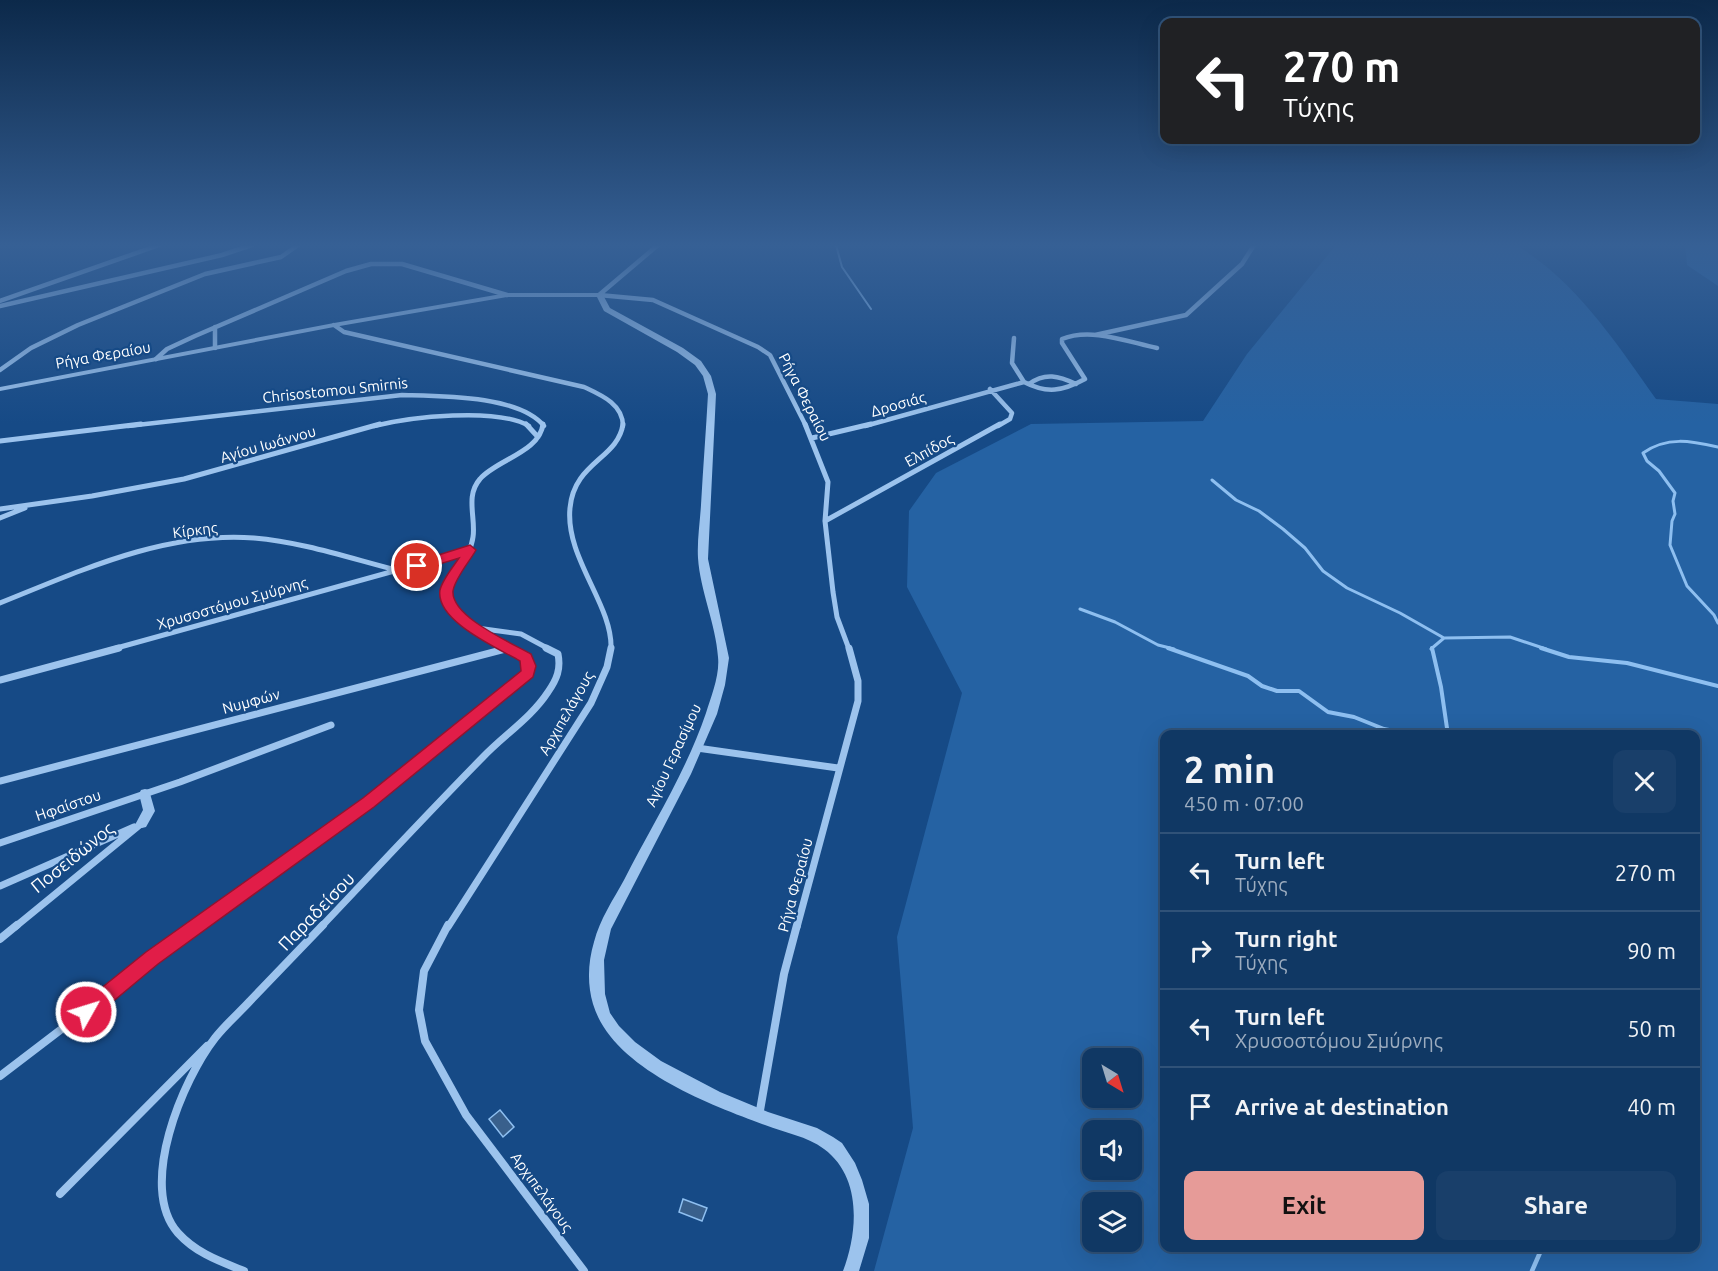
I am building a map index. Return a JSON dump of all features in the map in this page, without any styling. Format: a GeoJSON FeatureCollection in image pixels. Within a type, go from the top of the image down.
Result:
{"type":"FeatureCollection","features":[{"type":"Feature","properties":{"kind":"street"},"geometry":{"type":"LineString","coordinates":[[0,370],[29,348],[55,334],[128,304]]}},
{"type":"Feature","properties":{"kind":"street"},"geometry":{"type":"LineString","coordinates":[[156,359],[167,349],[269,304]]}},
{"type":"Feature","properties":{"kind":"street","name":"Ρήγα Φεραίου"},"geometry":{"type":"LineString","coordinates":[[0,389],[453,304]]}},
{"type":"Feature","properties":{"kind":"street","name":"Αγίου Γερασίμου"},"geometry":{"type":"LineString","coordinates":[[604,304],[607,309],[680,350],[698,363],[707,376],[712,394],[703,559],[724,658],[718,695],[697,748],[639,860],[601,942],[596,974],[597,993],[602,1011],[612,1030],[662,1071],[759,1116],[828,1142],[847,1163],[858,1193],[862,1227],[851,1271]]}},
{"type":"Feature","properties":{"kind":"street","name":"Ρήγα Φεραίου"},"geometry":{"type":"LineString","coordinates":[[663,304],[766,351],[812,438],[828,482],[825,521],[837,617],[858,681],[858,701],[784,974],[759,1116]]}},
{"type":"Feature","properties":{"kind":"street"},"geometry":{"type":"LineString","coordinates":[[1093,336],[1186,315],[1198,304]]}},
{"type":"Feature","properties":{"kind":"street","name":"Αρχιπελάγους"},"geometry":{"type":"LineString","coordinates":[[334,325],[344,332],[584,387],[612,400],[620,409],[623,419],[622,433],[610,449],[582,474],[574,489],[570,510],[573,535],[583,568],[602,612],[611,641],[607,669],[591,703],[455,913],[424,971],[419,1010],[425,1041],[466,1115],[584,1271]]}},
{"type":"Feature","properties":{"kind":"street"},"geometry":{"type":"LineString","coordinates":[[215,327],[215,348]]}},
{"type":"Feature","properties":{"kind":"street"},"geometry":{"type":"LineString","coordinates":[[1014,338],[1012,363],[1027,383],[1038,389],[1056,391],[1085,379],[1062,339],[1068,335],[1093,336],[1157,348]]}},
{"type":"Feature","properties":{"kind":"street","name":"Δροσιάς"},"geometry":{"type":"LineString","coordinates":[[812,438],[885,421],[990,389],[1027,383],[1045,375],[1064,378],[1076,384]]}},
{"type":"Feature","properties":{"kind":"street","name":"Ελπίδος"},"geometry":{"type":"LineString","coordinates":[[825,521],[1010,419],[1012,413],[990,389]]}},
{"type":"Feature","properties":{"kind":"street","name":"Chrisostomou Smirnis"},"geometry":{"type":"LineString","coordinates":[[0,441],[387,395],[420,394],[499,405],[532,414],[544,425],[538,437]]}},
{"type":"Feature","properties":{"kind":"street","name":"Αγίου Ιωάννου"},"geometry":{"type":"LineString","coordinates":[[0,509],[97,496],[182,479],[362,430],[415,419],[483,416],[524,424],[538,437]]}},
{"type":"Feature","properties":{"kind":"street"},"geometry":{"type":"LineString","coordinates":[[0,1076],[86,1012],[152,958],[368,802],[528,674],[529,666],[526,657],[474,628],[458,616],[447,602],[447,589],[470,550],[473,536],[473,488],[480,478],[538,437]]}},
{"type":"Feature","properties":{"kind":"street"},"geometry":{"type":"LineString","coordinates":[[0,518],[30,505]]}},
{"type":"Feature","properties":{"kind":"street","name":"Κίρκης"},"geometry":{"type":"LineString","coordinates":[[0,603],[144,551],[215,539],[251,538],[280,542],[400,571]]}},
{"type":"Feature","properties":{"kind":"street","name":"Χρυσοστόμου Σμύρνης"},"geometry":{"type":"LineString","coordinates":[[0,680],[470,550]]}},
{"type":"Feature","properties":{"kind":"street","name":"Παραδείσου"},"geometry":{"type":"LineString","coordinates":[[244,1271],[221,1265],[195,1251],[177,1232],[167,1213],[161,1190],[160,1167],[164,1145],[199,1065],[215,1038],[485,755],[532,711],[553,686],[561,670],[561,660],[558,654],[521,634],[505,630],[474,628]]}},
{"type":"Feature","properties":{"kind":"street","name":"Νυμφών"},"geometry":{"type":"LineString","coordinates":[[0,781],[509,648]]}},
{"type":"Feature","properties":{"kind":"street","name":"Ηφαίστου"},"geometry":{"type":"LineString","coordinates":[[0,843],[145,794],[331,725]]}},
{"type":"Feature","properties":{"kind":"street"},"geometry":{"type":"LineString","coordinates":[[697,748],[838,768]]}},
{"type":"Feature","properties":{"kind":"street"},"geometry":{"type":"LineString","coordinates":[[0,886],[142,823],[149,811],[145,794]]}},
{"type":"Feature","properties":{"kind":"street","name":"Ποσειδώνος"},"geometry":{"type":"LineString","coordinates":[[0,939],[142,823]]}},
{"type":"Feature","properties":{"kind":"street"},"geometry":{"type":"LineString","coordinates":[[60,1194],[215,1038]]}},
{"type":"Feature","properties":{"kind":"shaded area"},"geometry":{"type":"Polygon","coordinates":[[[1288,304],[1584,304],[1656,399],[1718,404],[1718,1271],[874,1271],[913,1128],[897,937],[962,693],[907,587],[909,511],[936,473],[1031,424],[1203,421],[1247,354],[1288,304]]]}},
{"type":"Feature","properties":{"kind":"shaded area"},"geometry":{"type":"Polygon","coordinates":[[[500,1110],[514,1127],[503,1137],[489,1119],[500,1110]]]}},
{"type":"Feature","properties":{"kind":"shaded area"},"geometry":{"type":"Polygon","coordinates":[[[683,1199],[707,1208],[702,1221],[679,1212],[683,1199]]]}},
{"type":"Feature","properties":{"kind":"waterway"},"geometry":{"type":"LineString","coordinates":[[868,304],[871,309]]}},
{"type":"Feature","properties":{"kind":"waterway"},"geometry":{"type":"LineString","coordinates":[[1718,447],[1679,441],[1661,444],[1643,453],[1647,461],[1659,471],[1675,493],[1673,501],[1675,514],[1672,521],[1670,545],[1687,586],[1714,615],[1718,623]]}},
{"type":"Feature","properties":{"kind":"waterway"},"geometry":{"type":"LineString","coordinates":[[1212,480],[1236,500],[1259,511],[1283,529],[1305,548],[1323,571],[1347,588],[1400,613],[1444,638]]}},
{"type":"Feature","properties":{"kind":"waterway"},"geometry":{"type":"LineString","coordinates":[[1080,609],[1115,622],[1158,645],[1174,649]]}},
{"type":"Feature","properties":{"kind":"waterway"},"geometry":{"type":"LineString","coordinates":[[1444,638],[1510,637],[1546,649]]}},
{"type":"Feature","properties":{"kind":"waterway"},"geometry":{"type":"LineString","coordinates":[[1432,648],[1444,638]]}},
{"type":"Feature","properties":{"kind":"waterway"},"geometry":{"type":"LineString","coordinates":[[1168,648],[1248,676],[1262,686],[1277,691],[1299,691],[1328,712],[1354,717],[1389,730]]}},
{"type":"Feature","properties":{"kind":"waterway"},"geometry":{"type":"LineString","coordinates":[[1432,648],[1447,730]]}},
{"type":"Feature","properties":{"kind":"waterway"},"geometry":{"type":"LineString","coordinates":[[1541,648],[1569,657],[1627,663],[1718,686]]}},
{"type":"Feature","properties":{"kind":"waterway"},"geometry":{"type":"LineString","coordinates":[[1532,1271],[1540,1252]]}},
{"type":"Feature","properties":{"kind":"route"},"geometry":{"type":"LineString","coordinates":[[86,1012],[152,958],[368,802],[528,674],[529,666],[526,657],[474,628],[458,616],[447,602],[447,589],[470,550],[417,566]]}}]}
